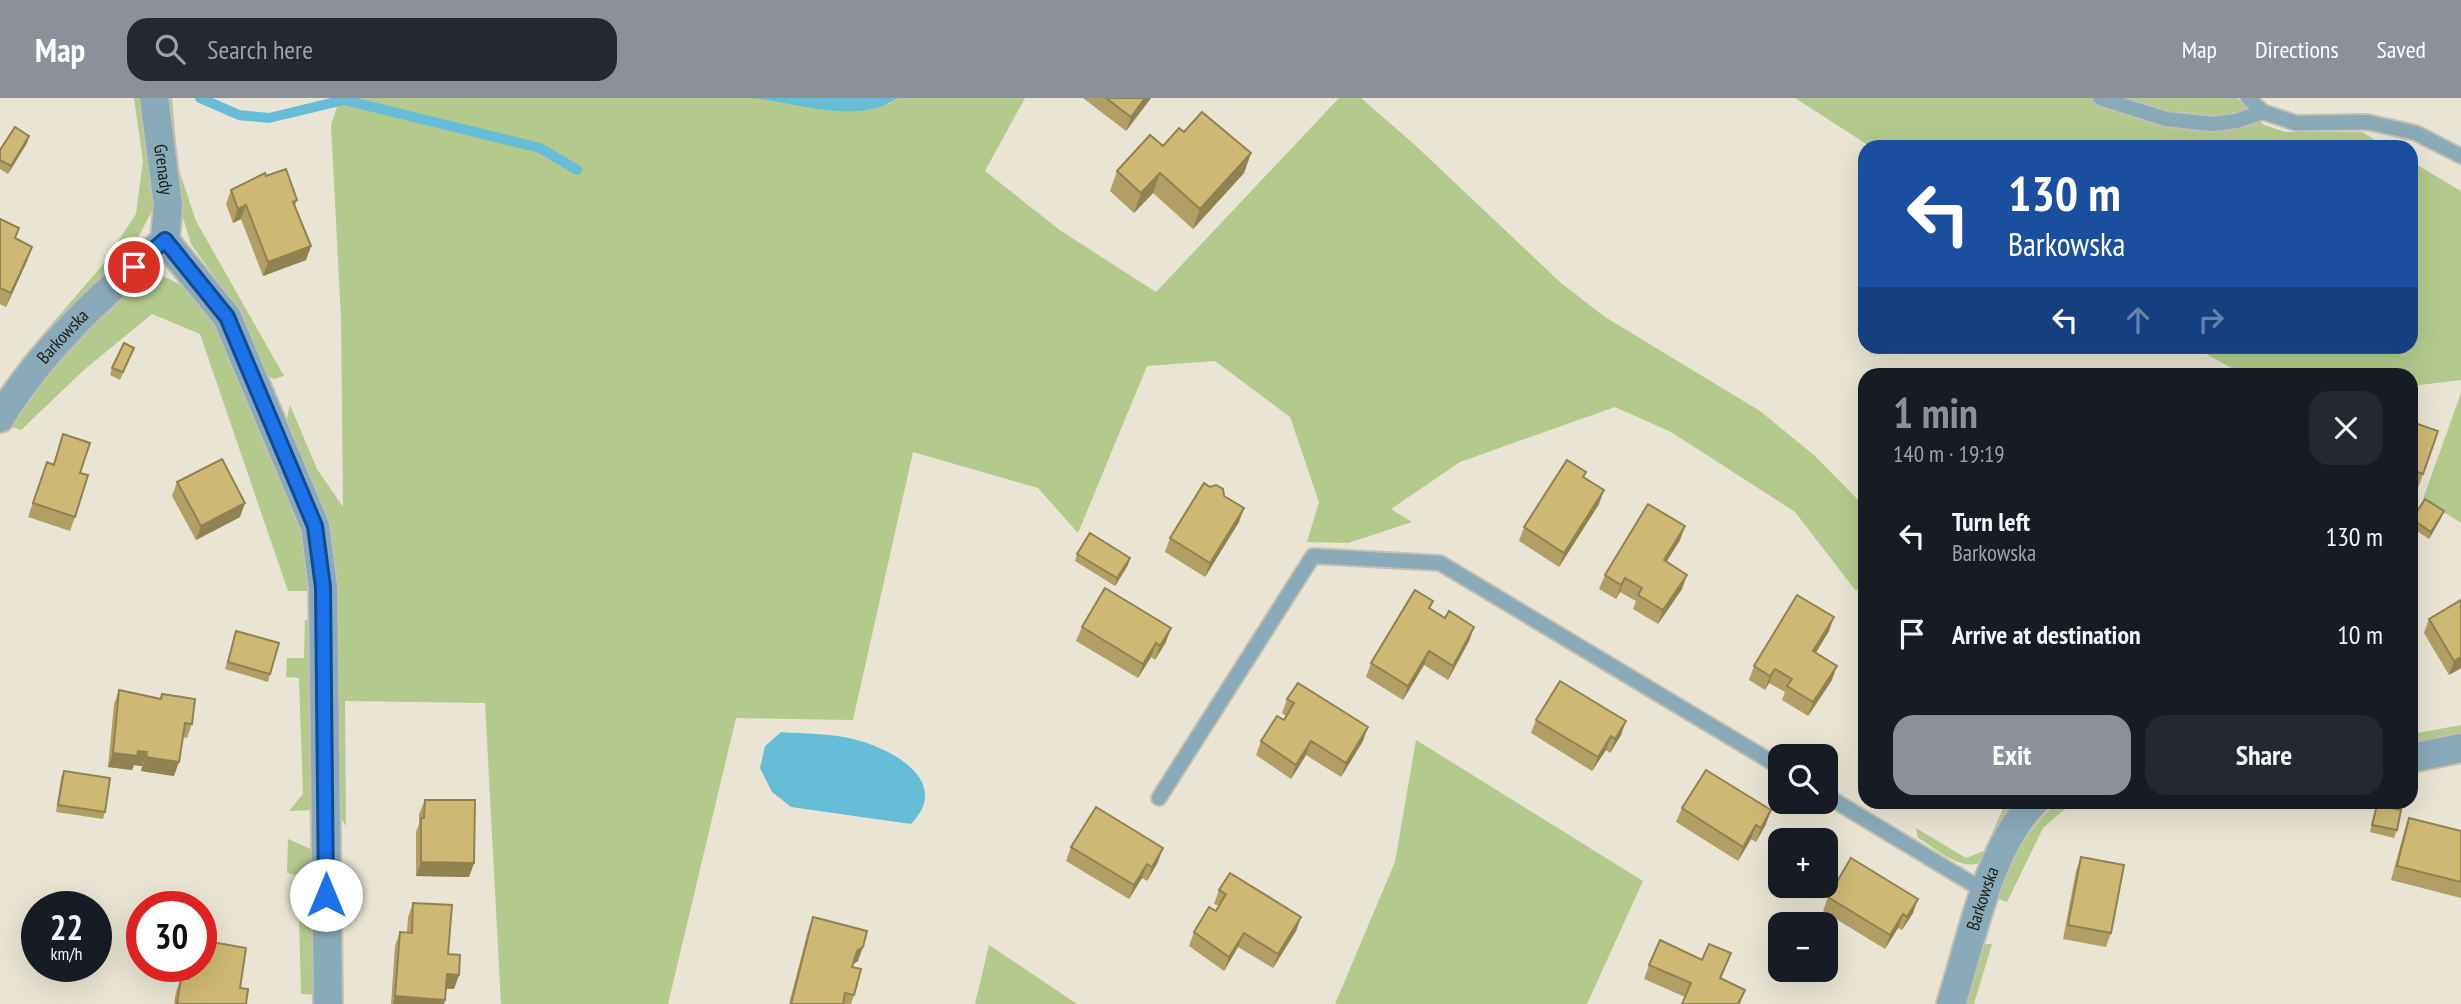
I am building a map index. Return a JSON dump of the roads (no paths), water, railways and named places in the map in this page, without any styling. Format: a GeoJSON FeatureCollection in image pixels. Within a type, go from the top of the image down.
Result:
{"type":"FeatureCollection","features":[{"type":"Feature","properties":{"kind":"street","name":"Grenady"},"geometry":{"type":"LineString","coordinates":[[154,98],[168,205],[165,240]]}},
{"type":"Feature","properties":{"kind":"street","name":"Barkowska"},"geometry":{"type":"LineString","coordinates":[[0,418],[29,377],[62,338],[165,240]]}},
{"type":"Feature","properties":{"kind":"street"},"geometry":{"type":"LineString","coordinates":[[165,240],[227,317],[315,526],[323,587],[328,1004]]}},
{"type":"Feature","properties":{"kind":"street"},"geometry":{"type":"LineString","coordinates":[[2418,757],[2461,748]]}},
{"type":"Feature","properties":{"kind":"street","name":"Barkowska"},"geometry":{"type":"LineString","coordinates":[[1951,1004],[2001,852],[2029,809]]}},
{"type":"Feature","properties":{"kind":"lane"},"geometry":{"type":"LineString","coordinates":[[2100,98],[2166,119],[2212,124],[2236,121],[2263,112]]}},
{"type":"Feature","properties":{"kind":"lane"},"geometry":{"type":"LineString","coordinates":[[2248,98],[2275,119],[2295,123],[2367,122],[2391,126],[2416,134],[2461,156]]}},
{"type":"Feature","properties":{"kind":"lane"},"geometry":{"type":"LineString","coordinates":[[1159,798],[1313,556],[1440,563],[1768,760]]}},
{"type":"Feature","properties":{"kind":"lane"},"geometry":{"type":"LineString","coordinates":[[1838,803],[1986,892]]}},
{"type":"Feature","properties":{"kind":"water"},"geometry":{"type":"Polygon","coordinates":[[[752,98],[898,98],[882,106],[845,111],[752,98]]]}},
{"type":"Feature","properties":{"kind":"water"},"geometry":{"type":"Polygon","coordinates":[[[781,732],[844,737],[884,750],[912,769],[921,781],[925,794],[922,808],[911,824],[791,807],[772,792],[760,768],[765,746],[781,732]]]}},
{"type":"Feature","properties":{"kind":"waterway"},"geometry":{"type":"LineString","coordinates":[[200,98],[239,115],[269,118],[344,100],[540,148],[577,170]]}}]}
